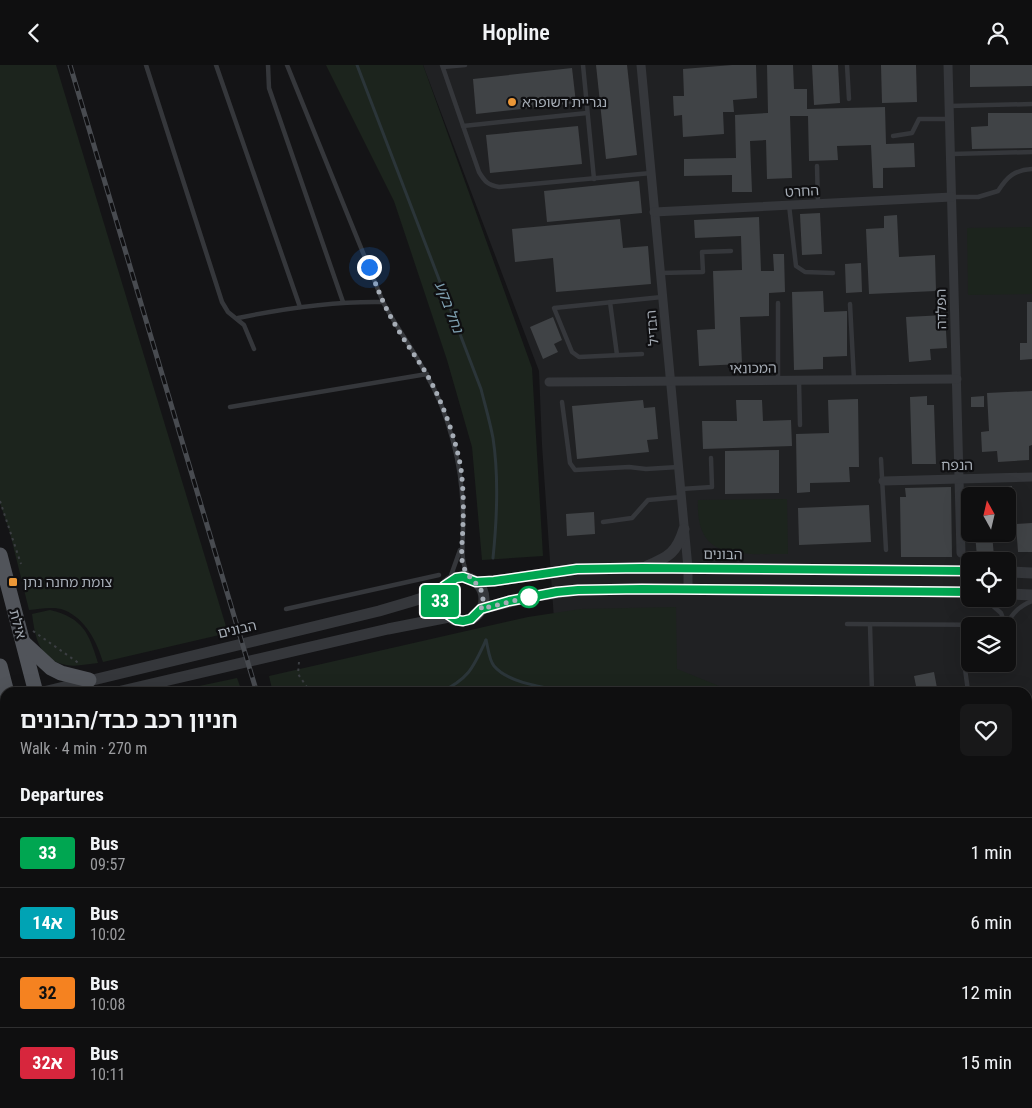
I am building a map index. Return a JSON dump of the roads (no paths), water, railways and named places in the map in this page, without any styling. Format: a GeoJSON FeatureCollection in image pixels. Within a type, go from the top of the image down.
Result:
{"type":"FeatureCollection","features":[{"type":"Feature","properties":{"kind":"main road","name":"אילת"},"geometry":{"type":"LineString","coordinates":[[0,555],[28,637],[37,687]]}},
{"type":"Feature","properties":{"kind":"main road"},"geometry":{"type":"LineString","coordinates":[[28,637],[51,668],[61,673],[86,673]]}},
{"type":"Feature","properties":{"kind":"main road"},"geometry":{"type":"LineString","coordinates":[[0,666],[5,687]]}},
{"type":"Feature","properties":{"kind":"street","name":"הבדיל"},"geometry":{"type":"LineString","coordinates":[[641,65],[688,568],[688,589]]}},
{"type":"Feature","properties":{"kind":"street","name":"הפלדה"},"geometry":{"type":"LineString","coordinates":[[948,65],[961,553]]}},
{"type":"Feature","properties":{"kind":"street","name":"החרט"},"geometry":{"type":"LineString","coordinates":[[654,212],[952,197]]}},
{"type":"Feature","properties":{"kind":"street","name":"המכונאי"},"geometry":{"type":"LineString","coordinates":[[549,382],[957,379]]}},
{"type":"Feature","properties":{"kind":"street","name":"הנפח"},"geometry":{"type":"LineString","coordinates":[[882,481],[1032,477]]}},
{"type":"Feature","properties":{"kind":"street"},"geometry":{"type":"LineString","coordinates":[[642,568],[672,553],[680,544],[684,529]]}},
{"type":"Feature","properties":{"kind":"street","name":"הבונים"},"geometry":{"type":"LineString","coordinates":[[473,580],[494,581],[577,569],[688,568],[961,571]]}},
{"type":"Feature","properties":{"kind":"street"},"geometry":{"type":"LineString","coordinates":[[1016,573],[1032,573]]}},
{"type":"Feature","properties":{"kind":"street"},"geometry":{"type":"LineString","coordinates":[[138,687],[300,649],[449,617],[463,621],[471,619],[481,609],[484,602],[483,594],[473,580],[463,577],[449,581],[441,592],[441,606],[449,617]]}},
{"type":"Feature","properties":{"kind":"street"},"geometry":{"type":"LineString","coordinates":[[481,609],[529,597],[571,591],[688,589],[961,592]]}},
{"type":"Feature","properties":{"kind":"street","name":"הבונים"},"geometry":{"type":"LineString","coordinates":[[52,687],[86,673],[379,611],[441,592]]}},
{"type":"Feature","properties":{"kind":"street"},"geometry":{"type":"LineString","coordinates":[[1016,594],[1032,595]]}},
{"type":"Feature","properties":{"kind":"lane"},"geometry":{"type":"LineString","coordinates":[[146,65],[222,302],[228,312],[238,318],[246,328],[254,349]]}},
{"type":"Feature","properties":{"kind":"lane"},"geometry":{"type":"LineString","coordinates":[[216,65],[300,307]]}},
{"type":"Feature","properties":{"kind":"lane"},"geometry":{"type":"LineString","coordinates":[[268,65],[269,88],[344,302]]}},
{"type":"Feature","properties":{"kind":"lane"},"geometry":{"type":"LineString","coordinates":[[287,65],[383,302],[392,320],[427,374],[442,406],[453,438],[460,469],[464,520],[463,565],[473,580]]}},
{"type":"Feature","properties":{"kind":"lane"},"geometry":{"type":"LineString","coordinates":[[465,65],[442,66],[463,127],[485,182],[499,187],[651,173]]}},
{"type":"Feature","properties":{"kind":"lane"},"geometry":{"type":"LineString","coordinates":[[583,65],[594,179]]}},
{"type":"Feature","properties":{"kind":"lane"},"geometry":{"type":"LineString","coordinates":[[847,65],[849,99]]}},
{"type":"Feature","properties":{"kind":"lane"},"geometry":{"type":"LineString","coordinates":[[949,106],[1032,104]]}},
{"type":"Feature","properties":{"kind":"lane"},"geometry":{"type":"LineString","coordinates":[[463,127],[587,113]]}},
{"type":"Feature","properties":{"kind":"lane"},"geometry":{"type":"LineString","coordinates":[[893,136],[912,133],[919,119],[950,119]]}},
{"type":"Feature","properties":{"kind":"lane"},"geometry":{"type":"LineString","coordinates":[[951,154],[1032,152]]}},
{"type":"Feature","properties":{"kind":"lane"},"geometry":{"type":"LineString","coordinates":[[817,166],[818,204]]}},
{"type":"Feature","properties":{"kind":"lane"},"geometry":{"type":"LineString","coordinates":[[952,197],[978,197],[998,191],[1007,177],[1023,170],[1032,169]]}},
{"type":"Feature","properties":{"kind":"lane"},"geometry":{"type":"LineString","coordinates":[[789,205],[796,266],[805,272],[833,273]]}},
{"type":"Feature","properties":{"kind":"lane"},"geometry":{"type":"LineString","coordinates":[[660,273],[703,272],[702,252],[731,251]]}},
{"type":"Feature","properties":{"kind":"lane"},"geometry":{"type":"LineString","coordinates":[[642,354],[579,357],[572,351],[554,308],[662,297]]}},
{"type":"Feature","properties":{"kind":"lane"},"geometry":{"type":"LineString","coordinates":[[238,318],[300,307],[344,302],[383,302]]}},
{"type":"Feature","properties":{"kind":"lane"},"geometry":{"type":"LineString","coordinates":[[610,302],[617,355]]}},
{"type":"Feature","properties":{"kind":"lane"},"geometry":{"type":"LineString","coordinates":[[778,303],[778,381]]}},
{"type":"Feature","properties":{"kind":"lane"},"geometry":{"type":"LineString","coordinates":[[850,305],[854,380]]}},
{"type":"Feature","properties":{"kind":"lane"},"geometry":{"type":"LineString","coordinates":[[230,407],[427,374]]}},
{"type":"Feature","properties":{"kind":"lane"},"geometry":{"type":"LineString","coordinates":[[799,381],[800,425]]}},
{"type":"Feature","properties":{"kind":"lane"},"geometry":{"type":"LineString","coordinates":[[562,402],[570,463],[575,470],[678,467]]}},
{"type":"Feature","properties":{"kind":"lane"},"geometry":{"type":"LineString","coordinates":[[603,522],[632,518],[648,500],[712,487],[711,458]]}},
{"type":"Feature","properties":{"kind":"lane"},"geometry":{"type":"LineString","coordinates":[[882,459],[886,550]]}},
{"type":"Feature","properties":{"kind":"lane"},"geometry":{"type":"LineString","coordinates":[[449,581],[462,544]]}},
{"type":"Feature","properties":{"kind":"lane"},"geometry":{"type":"LineString","coordinates":[[286,609],[439,575]]}},
{"type":"Feature","properties":{"kind":"lane"},"geometry":{"type":"LineString","coordinates":[[1011,617],[1023,604],[1032,601]]}},
{"type":"Feature","properties":{"kind":"lane"},"geometry":{"type":"LineString","coordinates":[[994,607],[1003,617]]}},
{"type":"Feature","properties":{"kind":"lane"},"geometry":{"type":"LineString","coordinates":[[847,624],[961,626]]}},
{"type":"Feature","properties":{"kind":"lane"},"geometry":{"type":"LineString","coordinates":[[870,625],[872,687]]}},
{"type":"Feature","properties":{"kind":"lane"},"geometry":{"type":"LineString","coordinates":[[965,672],[967,687]]}},
{"type":"Feature","properties":{"kind":"waterway","name":"נחל בקע"},"geometry":{"type":"LineString","coordinates":[[357,65],[481,389],[493,438],[496,468],[493,558]]}},
{"type":"Feature","properties":{"kind":"waterway"},"geometry":{"type":"LineString","coordinates":[[486,640],[492,663],[501,672],[520,682],[543,687]]}},
{"type":"Feature","properties":{"kind":"waterway"},"geometry":{"type":"LineString","coordinates":[[451,687],[469,672],[486,640]]}},
{"type":"Feature","properties":{"kind":"railway"},"geometry":{"type":"LineString","coordinates":[[70,65],[255,687]]}},
{"type":"Feature","properties":{"kind":"place","name":"נגריית דשופרא"},"geometry":{"type":"Point","coordinates":[512,102]}},
{"type":"Feature","properties":{"kind":"place","name":"צומת מחנה נתן"},"geometry":{"type":"Point","coordinates":[13,582]}}]}
